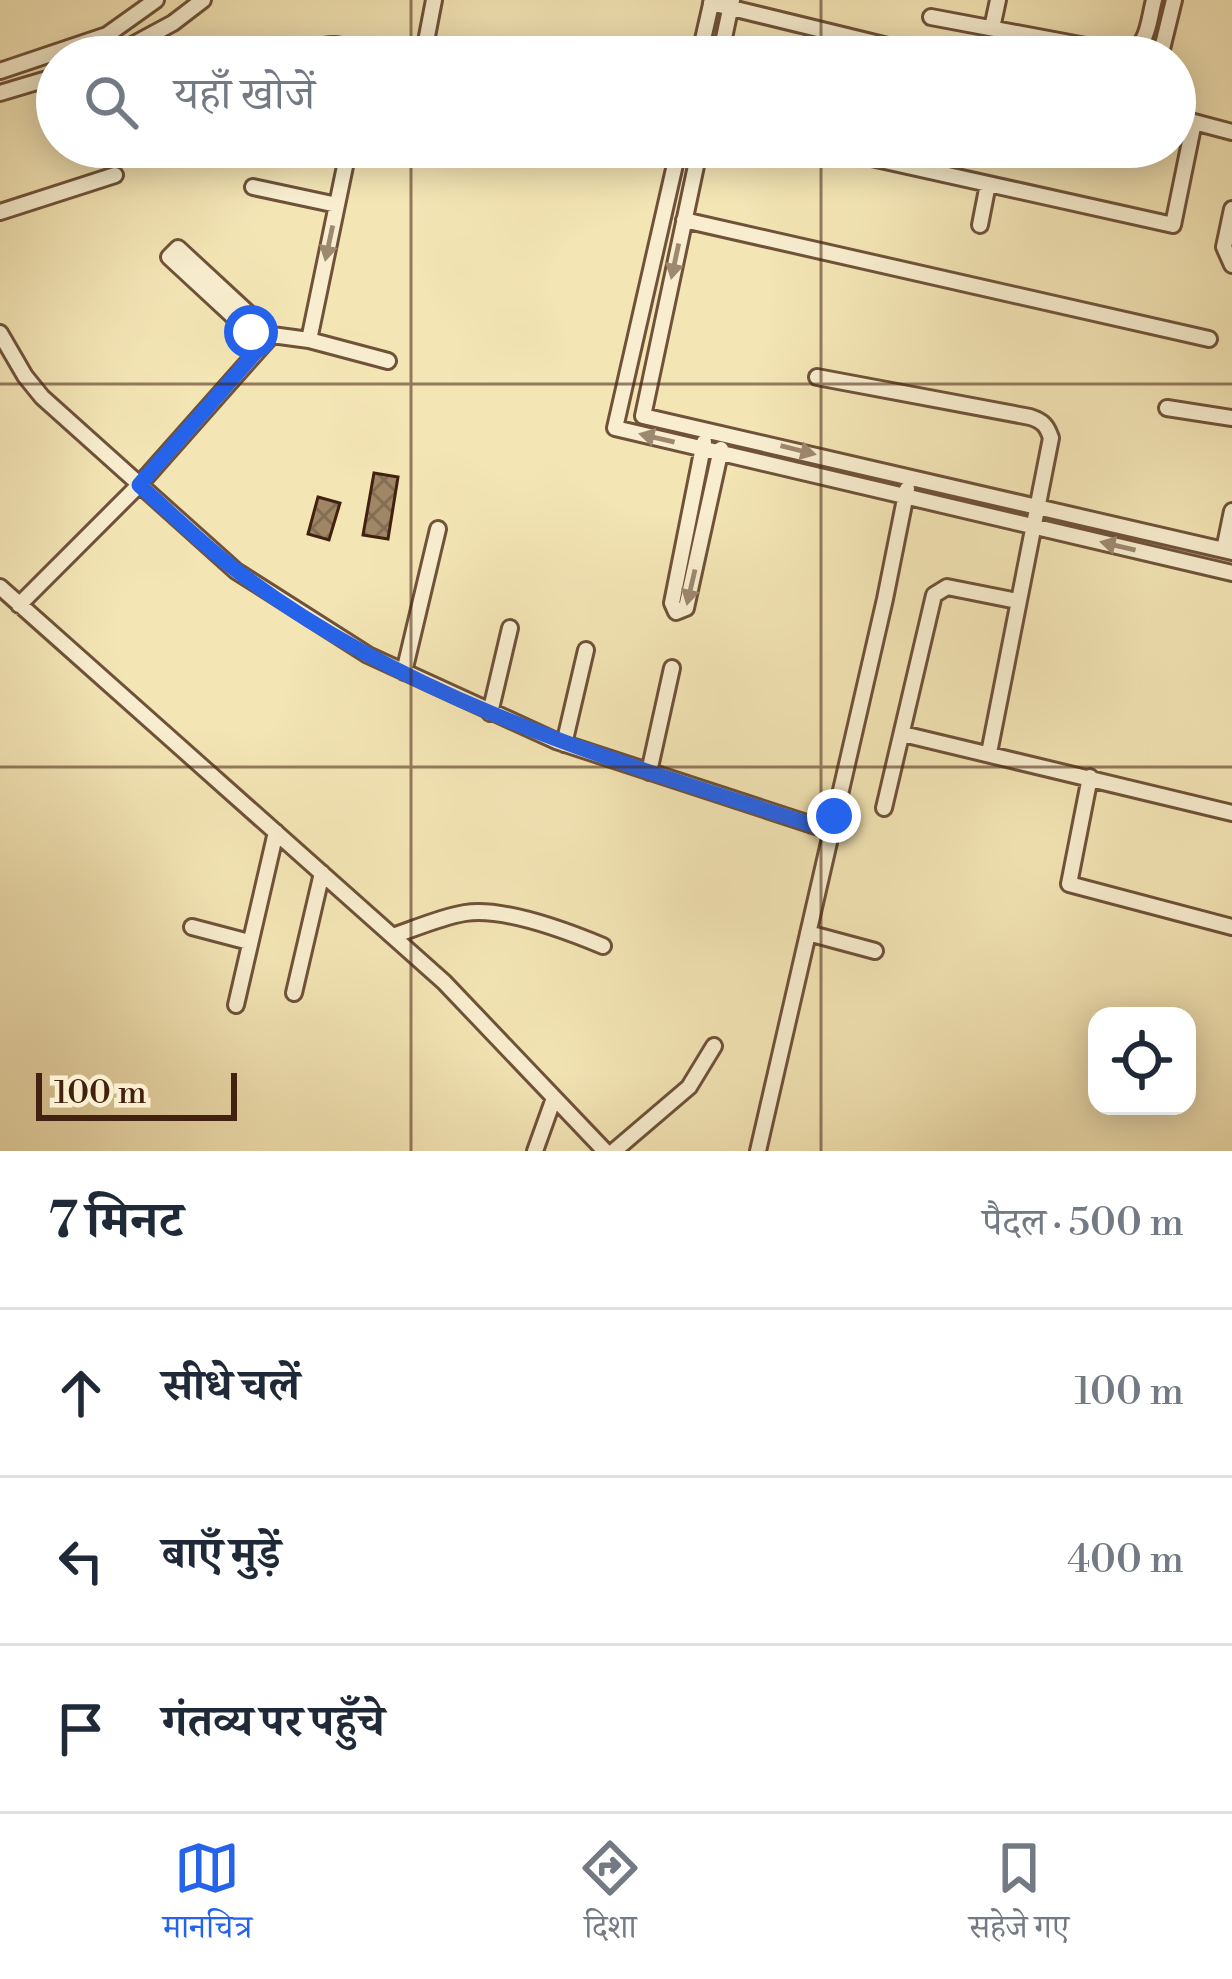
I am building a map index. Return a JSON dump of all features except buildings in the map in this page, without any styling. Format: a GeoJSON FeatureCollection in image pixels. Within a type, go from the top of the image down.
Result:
{"type":"FeatureCollection","features":[{"type":"Feature","properties":{"kind":"street"},"geometry":{"type":"LineString","coordinates":[[104,36],[156,0]]}},
{"type":"Feature","properties":{"kind":"street"},"geometry":{"type":"LineString","coordinates":[[148,36],[203,0]]}},
{"type":"Feature","properties":{"kind":"street"},"geometry":{"type":"LineString","coordinates":[[427,36],[434,0]]}},
{"type":"Feature","properties":{"kind":"street"},"geometry":{"type":"LineString","coordinates":[[992,28],[998,0]]}},
{"type":"Feature","properties":{"kind":"street"},"geometry":{"type":"LineString","coordinates":[[1145,36],[1154,0]]}},
{"type":"Feature","properties":{"kind":"street"},"geometry":{"type":"LineString","coordinates":[[1165,36],[1174,0]]}},
{"type":"Feature","properties":{"kind":"street"},"geometry":{"type":"LineString","coordinates":[[704,36],[712,2],[853,36]]}},
{"type":"Feature","properties":{"kind":"street"},"geometry":{"type":"LineString","coordinates":[[725,36],[732,4]]}},
{"type":"Feature","properties":{"kind":"street"},"geometry":{"type":"LineString","coordinates":[[931,17],[1034,36]]}},
{"type":"Feature","properties":{"kind":"street"},"geometry":{"type":"LineString","coordinates":[[0,71],[36,59]]}},
{"type":"Feature","properties":{"kind":"street"},"geometry":{"type":"LineString","coordinates":[[0,94],[36,83]]}},
{"type":"Feature","properties":{"kind":"street"},"geometry":{"type":"LineString","coordinates":[[1196,122],[1232,131]]}},
{"type":"Feature","properties":{"kind":"street"},"geometry":{"type":"LineString","coordinates":[[308,340],[345,168]]}},
{"type":"Feature","properties":{"kind":"street"},"geometry":{"type":"LineString","coordinates":[[674,168],[615,428],[1232,573]]}},
{"type":"Feature","properties":{"kind":"street"},"geometry":{"type":"LineString","coordinates":[[695,168],[643,416],[1228,551],[1232,511]]}},
{"type":"Feature","properties":{"kind":"street"},"geometry":{"type":"LineString","coordinates":[[916,168],[1173,225],[1185,168]]}},
{"type":"Feature","properties":{"kind":"street"},"geometry":{"type":"LineString","coordinates":[[0,212],[115,175]]}},
{"type":"Feature","properties":{"kind":"street"},"geometry":{"type":"LineString","coordinates":[[980,225],[988,184]]}},
{"type":"Feature","properties":{"kind":"street"},"geometry":{"type":"LineString","coordinates":[[253,188],[337,205]]}},
{"type":"Feature","properties":{"kind":"street"},"geometry":{"type":"LineString","coordinates":[[1232,209],[1224,247],[1232,265]]}},
{"type":"Feature","properties":{"kind":"street"},"geometry":{"type":"LineString","coordinates":[[683,220],[1209,339]]}},
{"type":"Feature","properties":{"kind":"street"},"geometry":{"type":"LineString","coordinates":[[268,340],[178,248],[169,257],[268,340],[308,340],[388,361]]}},
{"type":"Feature","properties":{"kind":"street"},"geometry":{"type":"LineString","coordinates":[[0,333],[43,397],[236,571],[368,656],[564,744],[831,831]]}},
{"type":"Feature","properties":{"kind":"street"},"geometry":{"type":"LineString","coordinates":[[19,604],[139,485],[268,340]]}},
{"type":"Feature","properties":{"kind":"street"},"geometry":{"type":"LineString","coordinates":[[817,377],[1030,417],[1046,424],[1051,438],[989,753]]}},
{"type":"Feature","properties":{"kind":"street"},"geometry":{"type":"LineString","coordinates":[[1167,408],[1232,418]]}},
{"type":"Feature","properties":{"kind":"street"},"geometry":{"type":"LineString","coordinates":[[706,428],[672,603],[676,612],[686,608],[724,432]]}},
{"type":"Feature","properties":{"kind":"street"},"geometry":{"type":"LineString","coordinates":[[758,1151],[909,474]]}},
{"type":"Feature","properties":{"kind":"street"},"geometry":{"type":"LineString","coordinates":[[404,672],[438,529]]}},
{"type":"Feature","properties":{"kind":"street"},"geometry":{"type":"LineString","coordinates":[[0,587],[444,982],[605,1151]]}},
{"type":"Feature","properties":{"kind":"street"},"geometry":{"type":"LineString","coordinates":[[884,808],[934,595],[947,587],[1017,601]]}},
{"type":"Feature","properties":{"kind":"street"},"geometry":{"type":"LineString","coordinates":[[490,713],[510,628]]}},
{"type":"Feature","properties":{"kind":"street"},"geometry":{"type":"LineString","coordinates":[[564,744],[586,650]]}},
{"type":"Feature","properties":{"kind":"street"},"geometry":{"type":"LineString","coordinates":[[649,772],[672,668]]}},
{"type":"Feature","properties":{"kind":"street"},"geometry":{"type":"LineString","coordinates":[[903,734],[1232,813]]}},
{"type":"Feature","properties":{"kind":"street"},"geometry":{"type":"LineString","coordinates":[[1090,777],[1069,884],[1232,927]]}},
{"type":"Feature","properties":{"kind":"street"},"geometry":{"type":"LineString","coordinates":[[236,1005],[276,832]]}},
{"type":"Feature","properties":{"kind":"street"},"geometry":{"type":"LineString","coordinates":[[294,993],[322,873]]}},
{"type":"Feature","properties":{"kind":"street"},"geometry":{"type":"LineString","coordinates":[[393,936],[478,912],[558,929],[603,946]]}},
{"type":"Feature","properties":{"kind":"street"},"geometry":{"type":"LineString","coordinates":[[192,927],[249,942]]}},
{"type":"Feature","properties":{"kind":"street"},"geometry":{"type":"LineString","coordinates":[[808,933],[874,951]]}},
{"type":"Feature","properties":{"kind":"street"},"geometry":{"type":"LineString","coordinates":[[614,1151],[695,1081],[714,1046]]}},
{"type":"Feature","properties":{"kind":"street"},"geometry":{"type":"LineString","coordinates":[[535,1151],[554,1098]]}},
{"type":"Feature","properties":{"kind":"route"},"geometry":{"type":"LineString","coordinates":[[251,332],[263,344],[139,485],[236,571],[368,656],[507,722],[831,831],[834,816]]}}]}
